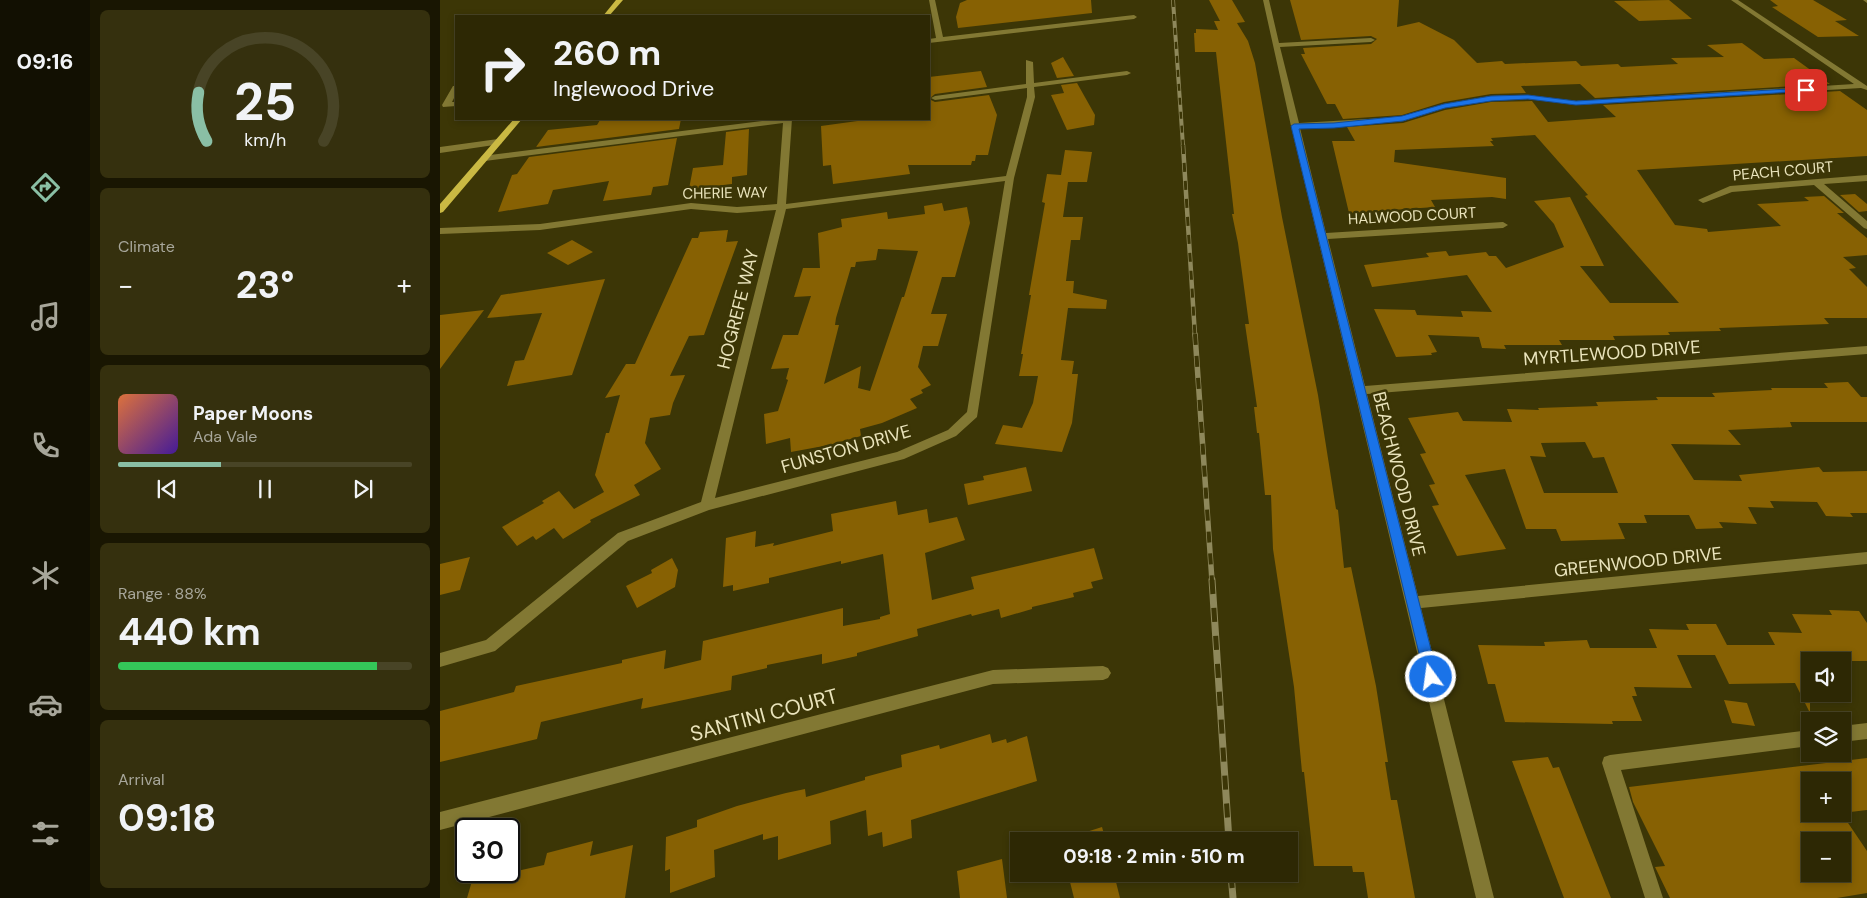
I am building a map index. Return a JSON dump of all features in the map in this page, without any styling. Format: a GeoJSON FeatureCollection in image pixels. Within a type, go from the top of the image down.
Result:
{"type":"FeatureCollection","features":[{"type":"Feature","properties":{"kind":"main road"},"geometry":{"type":"LineString","coordinates":[[607,15],[620,0]]}},
{"type":"Feature","properties":{"kind":"main road"},"geometry":{"type":"LineString","coordinates":[[440,210],[517,120]]}},
{"type":"Feature","properties":{"kind":"street"},"geometry":{"type":"LineString","coordinates":[[932,0],[940,40]]}},
{"type":"Feature","properties":{"kind":"street","name":"BEACHWOOD DRIVE"},"geometry":{"type":"LineString","coordinates":[[1266,0],[1294,126],[1485,898]]}},
{"type":"Feature","properties":{"kind":"street"},"geometry":{"type":"LineString","coordinates":[[1734,0],[1865,88]]}},
{"type":"Feature","properties":{"kind":"street"},"geometry":{"type":"LineString","coordinates":[[930,41],[1134,17]]}},
{"type":"Feature","properties":{"kind":"street"},"geometry":{"type":"LineString","coordinates":[[1277,45],[1371,40]]}},
{"type":"Feature","properties":{"kind":"street","name":"FUNSTON DRIVE"},"geometry":{"type":"LineString","coordinates":[[440,660],[490,646],[624,537],[707,505],[900,456],[952,433],[974,414],[1010,178],[1030,97],[1029,62]]}},
{"type":"Feature","properties":{"kind":"street"},"geometry":{"type":"LineString","coordinates":[[935,98],[1127,73]]}},
{"type":"Feature","properties":{"kind":"street"},"geometry":{"type":"LineString","coordinates":[[1294,126],[1334,126],[1403,119],[1444,106],[1491,98],[1528,97],[1576,103],[1865,88]]}},
{"type":"Feature","properties":{"kind":"street"},"geometry":{"type":"LineString","coordinates":[[455,90],[446,105],[455,104]]}},
{"type":"Feature","properties":{"kind":"street"},"geometry":{"type":"LineString","coordinates":[[485,158],[780,120]]}},
{"type":"Feature","properties":{"kind":"street","name":"HOGREFE WAY"},"geometry":{"type":"LineString","coordinates":[[707,505],[781,207],[788,120]]}},
{"type":"Feature","properties":{"kind":"street"},"geometry":{"type":"LineString","coordinates":[[440,150],[498,142]]}},
{"type":"Feature","properties":{"kind":"street","name":"CHERIE WAY"},"geometry":{"type":"LineString","coordinates":[[440,231],[540,226],[691,206],[737,210],[781,207],[1010,178]]}},
{"type":"Feature","properties":{"kind":"street","name":"PEACH COURT"},"geometry":{"type":"LineString","coordinates":[[1703,200],[1730,189],[1867,178]]}},
{"type":"Feature","properties":{"kind":"street"},"geometry":{"type":"LineString","coordinates":[[1816,182],[1867,226]]}},
{"type":"Feature","properties":{"kind":"street","name":"HALWOOD COURT"},"geometry":{"type":"LineString","coordinates":[[1322,236],[1503,225]]}},
{"type":"Feature","properties":{"kind":"street","name":"MYRTLEWOOD DRIVE"},"geometry":{"type":"LineString","coordinates":[[1360,390],[1867,350]]}},
{"type":"Feature","properties":{"kind":"street","name":"GREENWOOD DRIVE"},"geometry":{"type":"LineString","coordinates":[[1413,603],[1867,558]]}},
{"type":"Feature","properties":{"kind":"street","name":"SANTINI COURT"},"geometry":{"type":"LineString","coordinates":[[440,821],[993,677],[1103,673]]}},
{"type":"Feature","properties":{"kind":"street"},"geometry":{"type":"LineString","coordinates":[[1851,733],[1867,731]]}},
{"type":"Feature","properties":{"kind":"street"},"geometry":{"type":"LineString","coordinates":[[1654,898],[1610,763],[1801,739]]}},
{"type":"Feature","properties":{"kind":"building"},"geometry":{"type":"Polygon","coordinates":[[[967,0],[1091,0],[1092,13],[958,28],[956,17],[960,3],[967,0]]]}},
{"type":"Feature","properties":{"kind":"building"},"geometry":{"type":"Polygon","coordinates":[[[1209,0],[1232,0],[1245,22],[1237,23],[1248,41],[1255,63],[1282,217],[1318,395],[1336,509],[1338,510],[1344,568],[1351,567],[1376,686],[1388,762],[1385,762],[1391,800],[1397,800],[1415,898],[1368,898],[1364,872],[1353,872],[1352,866],[1314,866],[1294,687],[1273,549],[1271,495],[1265,495],[1259,433],[1257,433],[1254,407],[1257,407],[1245,324],[1249,324],[1238,243],[1232,214],[1234,214],[1216,52],[1195,52],[1194,33],[1196,33],[1196,29],[1218,30],[1214,21],[1220,21],[1209,0]]]}},
{"type":"Feature","properties":{"kind":"building"},"geometry":{"type":"Polygon","coordinates":[[[1290,0],[1399,0],[1397,27],[1419,22],[1454,40],[1477,63],[1502,61],[1505,64],[1576,61],[1581,66],[1618,64],[1621,67],[1678,64],[1671,58],[1724,57],[1707,45],[1742,43],[1764,59],[1794,58],[1830,84],[1595,98],[1580,84],[1521,86],[1526,93],[1491,94],[1444,102],[1402,115],[1343,119],[1335,104],[1327,104],[1301,54],[1305,54],[1303,48],[1371,44],[1377,39],[1371,36],[1301,40],[1290,0]]]}},
{"type":"Feature","properties":{"kind":"building"},"geometry":{"type":"Polygon","coordinates":[[[1669,0],[1692,19],[1639,21],[1614,1],[1669,0]]]}},
{"type":"Feature","properties":{"kind":"building"},"geometry":{"type":"Polygon","coordinates":[[[1770,0],[1813,0],[1847,20],[1835,21],[1859,36],[1818,37],[1772,7],[1778,6],[1770,0]]]}},
{"type":"Feature","properties":{"kind":"building"},"geometry":{"type":"Polygon","coordinates":[[[1063,57],[1074,76],[1057,78],[1051,63],[1063,57]]]}},
{"type":"Feature","properties":{"kind":"building"},"geometry":{"type":"Polygon","coordinates":[[[981,71],[987,87],[935,94],[930,98],[930,77],[981,71]]]}},
{"type":"Feature","properties":{"kind":"building"},"geometry":{"type":"Polygon","coordinates":[[[1077,83],[1095,115],[1094,125],[1067,130],[1051,95],[1064,93],[1061,85],[1077,83]]]}},
{"type":"Feature","properties":{"kind":"building"},"geometry":{"type":"Polygon","coordinates":[[[1840,91],[1867,110],[1867,156],[1637,170],[1675,225],[1707,229],[1708,232],[1781,226],[1757,204],[1809,201],[1804,197],[1824,196],[1844,213],[1837,213],[1867,238],[1867,255],[1843,257],[1856,268],[1849,269],[1867,287],[1867,318],[1824,318],[1829,324],[1719,328],[1721,331],[1668,332],[1670,335],[1613,336],[1615,340],[1559,340],[1562,345],[1504,345],[1506,349],[1482,348],[1479,337],[1428,335],[1437,352],[1431,353],[1432,355],[1396,357],[1374,309],[1415,310],[1417,315],[1463,317],[1461,311],[1492,312],[1467,275],[1372,287],[1364,265],[1429,257],[1426,253],[1446,251],[1449,256],[1486,252],[1489,256],[1496,256],[1506,268],[1564,247],[1554,224],[1534,201],[1570,197],[1604,266],[1580,266],[1610,303],[1679,303],[1585,196],[1588,195],[1535,135],[1491,138],[1493,141],[1490,141],[1494,146],[1395,150],[1394,162],[1506,178],[1506,199],[1492,197],[1431,200],[1435,207],[1349,213],[1332,141],[1355,141],[1347,127],[1403,123],[1445,110],[1491,102],[1532,101],[1548,122],[1616,117],[1603,105],[1840,91]]]}},
{"type":"Feature","properties":{"kind":"building"},"geometry":{"type":"Polygon","coordinates":[[[989,95],[997,115],[988,155],[976,155],[975,161],[972,161],[971,165],[908,165],[910,174],[833,184],[831,165],[823,166],[821,126],[865,120],[930,120],[930,100],[935,102],[989,95]]]}},
{"type":"Feature","properties":{"kind":"building"},"geometry":{"type":"Polygon","coordinates":[[[600,120],[681,120],[679,129],[536,147],[548,130],[597,125],[600,120]]]}},
{"type":"Feature","properties":{"kind":"building"},"geometry":{"type":"Polygon","coordinates":[[[749,129],[747,175],[732,177],[732,184],[689,189],[693,168],[723,165],[726,132],[749,129]]]}},
{"type":"Feature","properties":{"kind":"building"},"geometry":{"type":"Polygon","coordinates":[[[677,138],[668,185],[653,187],[651,195],[603,201],[609,181],[553,190],[548,204],[498,212],[512,175],[517,174],[529,157],[677,138]]]}},
{"type":"Feature","properties":{"kind":"building"},"geometry":{"type":"Polygon","coordinates":[[[1065,150],[1092,152],[1087,182],[1068,182],[1063,217],[1083,217],[1080,240],[1071,240],[1066,281],[1074,281],[1073,293],[1107,300],[1106,309],[1068,308],[1061,360],[1074,361],[1072,374],[1078,374],[1072,423],[1062,452],[995,444],[1003,425],[1022,428],[1033,403],[1038,376],[1019,376],[1023,354],[1021,354],[1045,203],[1042,202],[1047,174],[1061,175],[1065,150]]]}},
{"type":"Feature","properties":{"kind":"building"},"geometry":{"type":"Polygon","coordinates":[[[1855,194],[1867,204],[1867,211],[1859,212],[1840,195],[1855,194]]]}},
{"type":"Feature","properties":{"kind":"building"},"geometry":{"type":"Polygon","coordinates":[[[942,203],[944,211],[967,207],[970,223],[955,277],[942,277],[931,314],[947,314],[938,346],[923,346],[918,367],[931,385],[921,390],[923,393],[910,399],[917,408],[882,423],[860,429],[861,436],[829,445],[791,452],[790,438],[766,444],[764,414],[778,411],[788,380],[786,379],[789,368],[771,369],[783,335],[798,335],[811,296],[794,297],[803,268],[820,268],[818,233],[842,227],[841,219],[887,212],[888,219],[925,214],[924,206],[942,203]],[[878,249],[876,260],[856,262],[855,267],[851,267],[836,318],[835,325],[839,325],[824,384],[861,366],[858,388],[870,391],[902,297],[904,297],[918,251],[878,249]]]}},
{"type":"Feature","properties":{"kind":"building"},"geometry":{"type":"Polygon","coordinates":[[[728,230],[726,242],[738,241],[704,335],[689,336],[670,376],[685,375],[670,415],[650,418],[645,443],[661,469],[634,485],[640,495],[590,520],[591,522],[563,539],[554,528],[536,540],[533,536],[517,546],[502,527],[544,503],[542,501],[559,491],[574,509],[604,492],[595,475],[606,433],[609,433],[620,395],[605,398],[626,364],[635,364],[692,238],[698,238],[700,232],[728,230]]]}},
{"type":"Feature","properties":{"kind":"building"},"geometry":{"type":"Polygon","coordinates":[[[572,240],[593,252],[568,265],[547,253],[572,240]]]}},
{"type":"Feature","properties":{"kind":"building"},"geometry":{"type":"Polygon","coordinates":[[[605,279],[572,375],[507,386],[515,361],[524,360],[542,313],[487,318],[501,295],[605,279]]]}},
{"type":"Feature","properties":{"kind":"building"},"geometry":{"type":"Polygon","coordinates":[[[484,310],[440,369],[440,315],[484,310]]]}},
{"type":"Feature","properties":{"kind":"building"},"geometry":{"type":"Polygon","coordinates":[[[1848,382],[1861,397],[1867,397],[1867,422],[1790,422],[1792,427],[1728,430],[1741,445],[1671,444],[1694,480],[1742,481],[1739,475],[1819,467],[1823,472],[1867,471],[1867,513],[1850,513],[1853,517],[1826,516],[1817,502],[1770,501],[1774,508],[1748,507],[1757,524],[1719,522],[1723,528],[1696,529],[1689,515],[1644,515],[1647,523],[1618,523],[1625,539],[1561,541],[1556,529],[1526,529],[1505,469],[1465,475],[1506,549],[1457,556],[1432,506],[1439,505],[1429,485],[1435,484],[1420,454],[1426,453],[1408,418],[1458,412],[1463,421],[1512,422],[1507,409],[1539,410],[1538,408],[1598,406],[1596,402],[1658,400],[1656,397],[1715,397],[1712,393],[1772,390],[1771,388],[1828,388],[1824,383],[1848,382]],[[1585,442],[1541,443],[1546,457],[1530,456],[1544,493],[1618,493],[1604,457],[1593,458],[1585,442]]]}},
{"type":"Feature","properties":{"kind":"building"},"geometry":{"type":"Polygon","coordinates":[[[1026,467],[1032,491],[968,505],[964,484],[984,480],[983,476],[1026,467]]]}},
{"type":"Feature","properties":{"kind":"building"},"geometry":{"type":"Polygon","coordinates":[[[896,501],[898,515],[927,509],[929,523],[957,517],[965,540],[925,553],[932,600],[974,589],[971,577],[1094,548],[1103,579],[1091,582],[1093,588],[1073,593],[1074,597],[1032,607],[1032,609],[1001,618],[999,609],[972,616],[971,614],[917,629],[918,636],[857,653],[857,656],[822,664],[822,654],[767,665],[767,668],[732,676],[731,690],[641,709],[643,698],[541,722],[537,739],[440,762],[440,711],[514,692],[516,686],[622,663],[622,660],[666,650],[664,669],[701,660],[703,641],[843,608],[843,626],[880,619],[880,617],[890,614],[883,554],[841,564],[841,561],[769,578],[769,583],[733,591],[733,585],[723,587],[726,538],[756,531],[755,547],[774,543],[773,546],[833,531],[831,514],[896,501]]]}},
{"type":"Feature","properties":{"kind":"building"},"geometry":{"type":"Polygon","coordinates":[[[470,557],[460,590],[440,595],[440,564],[470,557]]]}},
{"type":"Feature","properties":{"kind":"building"},"geometry":{"type":"Polygon","coordinates":[[[672,558],[678,570],[675,587],[637,608],[626,586],[652,573],[651,570],[672,558]]]}},
{"type":"Feature","properties":{"kind":"building"},"geometry":{"type":"Polygon","coordinates":[[[1829,610],[1859,611],[1867,623],[1867,661],[1851,661],[1851,652],[1801,652],[1801,695],[1795,683],[1729,684],[1715,655],[1677,655],[1692,688],[1634,687],[1637,696],[1632,696],[1642,721],[1612,721],[1613,724],[1505,722],[1495,684],[1488,684],[1478,645],[1545,646],[1544,642],[1587,640],[1590,648],[1657,648],[1649,629],[1689,630],[1686,624],[1716,624],[1727,645],[1775,645],[1768,632],[1802,633],[1792,614],[1832,615],[1829,610]]]}},
{"type":"Feature","properties":{"kind":"building"},"geometry":{"type":"Polygon","coordinates":[[[1724,700],[1747,703],[1755,726],[1732,723],[1724,700]]]}},
{"type":"Feature","properties":{"kind":"building"},"geometry":{"type":"Polygon","coordinates":[[[1804,702],[1810,702],[1810,712],[1804,702]]]}},
{"type":"Feature","properties":{"kind":"building"},"geometry":{"type":"Polygon","coordinates":[[[990,734],[992,743],[1006,739],[1007,743],[1027,736],[1037,781],[911,820],[912,838],[883,847],[882,832],[868,836],[866,810],[830,821],[831,844],[778,860],[778,836],[763,840],[763,834],[714,850],[715,877],[670,893],[670,869],[665,871],[666,837],[697,827],[697,820],[737,806],[786,793],[805,789],[806,797],[865,780],[865,777],[902,767],[901,755],[939,745],[940,749],[990,734]]]}},
{"type":"Feature","properties":{"kind":"building"},"geometry":{"type":"Polygon","coordinates":[[[1548,757],[1553,768],[1559,767],[1611,898],[1564,898],[1512,761],[1548,757]]]}},
{"type":"Feature","properties":{"kind":"building"},"geometry":{"type":"Polygon","coordinates":[[[1867,758],[1867,810],[1851,812],[1851,772],[1801,772],[1801,822],[1847,822],[1867,851],[1867,893],[1837,898],[1670,898],[1655,867],[1665,866],[1633,802],[1629,787],[1834,762],[1851,762],[1851,760],[1867,758]]]}},
{"type":"Feature","properties":{"kind":"building"},"geometry":{"type":"Polygon","coordinates":[[[1102,827],[1103,832],[1086,832],[1102,827]]]}},
{"type":"Feature","properties":{"kind":"building"},"geometry":{"type":"Polygon","coordinates":[[[593,841],[590,856],[633,845],[625,898],[467,898],[471,883],[520,883],[520,870],[544,865],[547,853],[593,841]]]}},
{"type":"Feature","properties":{"kind":"building"},"geometry":{"type":"Polygon","coordinates":[[[1002,859],[1007,898],[960,898],[957,871],[1002,859]]]}},
{"type":"Feature","properties":{"kind":"building"},"geometry":{"type":"Polygon","coordinates":[[[1070,882],[1116,882],[1120,898],[1074,898],[1070,882]]]}},
{"type":"Feature","properties":{"kind":"railway"},"geometry":{"type":"LineString","coordinates":[[1173,0],[1183,146]]}},
{"type":"Feature","properties":{"kind":"railway"},"geometry":{"type":"LineString","coordinates":[[1183,145],[1195,336]]}},
{"type":"Feature","properties":{"kind":"railway"},"geometry":{"type":"LineString","coordinates":[[1195,334],[1212,581]]}},
{"type":"Feature","properties":{"kind":"railway"},"geometry":{"type":"LineString","coordinates":[[1212,580],[1228,832]]}},
{"type":"Feature","properties":{"kind":"railway"},"geometry":{"type":"LineString","coordinates":[[1232,882],[1233,898]]}},
{"type":"Feature","properties":{"kind":"route"},"geometry":{"type":"LineString","coordinates":[[1431,677],[1294,126],[1334,126],[1403,119],[1444,106],[1491,98],[1528,97],[1576,103],[1806,90]]}}]}
